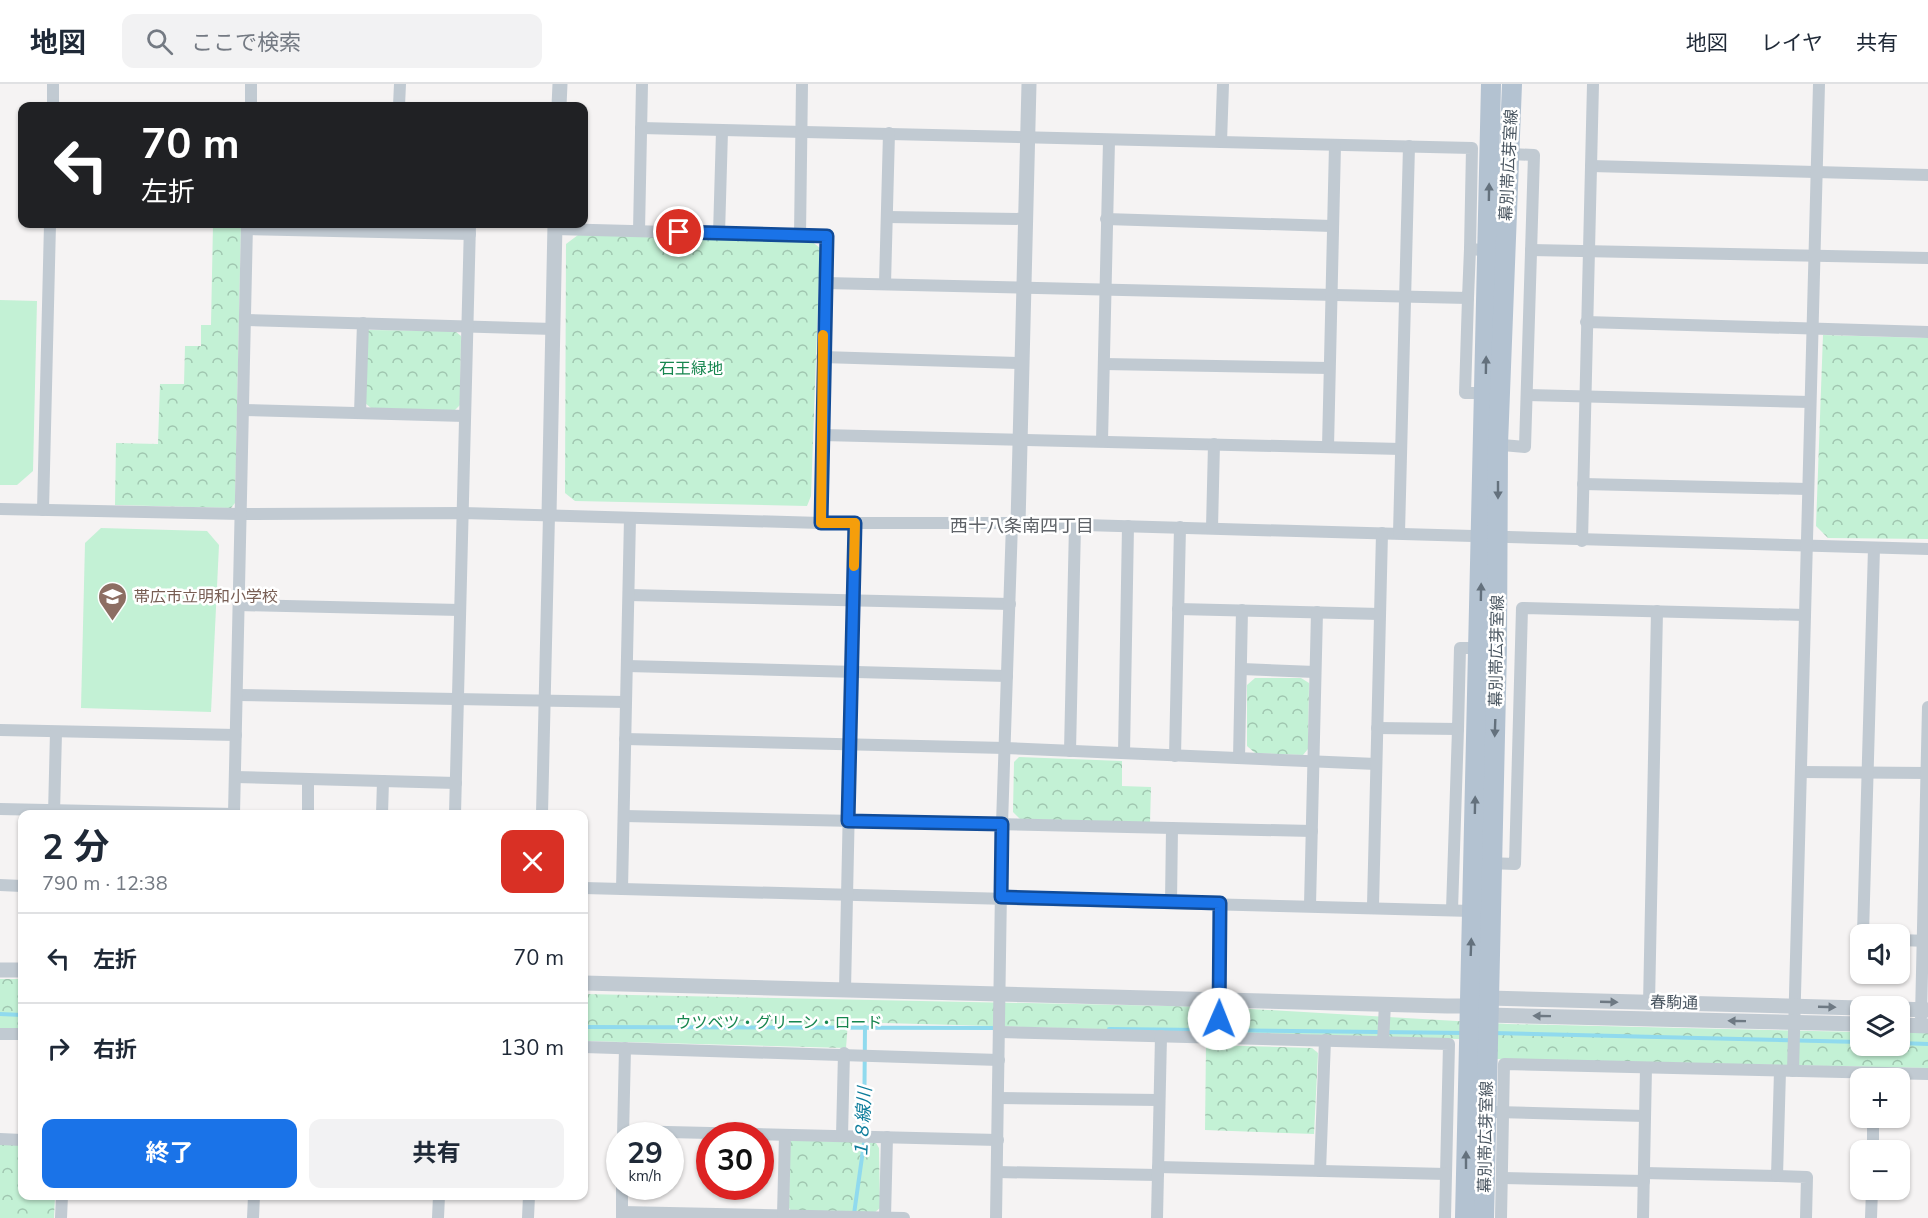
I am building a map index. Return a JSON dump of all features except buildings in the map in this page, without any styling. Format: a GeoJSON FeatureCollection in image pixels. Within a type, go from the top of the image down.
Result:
{"type":"FeatureCollection","features":[{"type":"Feature","properties":{"kind":"main road","name":"幕別帯広芽室線"},"geometry":{"type":"LineString","coordinates":[[1491,84],[1485,393],[1491,444]]}},
{"type":"Feature","properties":{"kind":"main road","name":"幕別帯広芽室線"},"geometry":{"type":"LineString","coordinates":[[1484,1218],[1495,1112],[1482,863],[1491,444],[1487,250],[1510,154],[1512,84]]}},
{"type":"Feature","properties":{"kind":"main road","name":"幕別帯広芽室線"},"geometry":{"type":"LineString","coordinates":[[1465,1218],[1457,1111],[1469,1005],[1472,911],[1482,863],[1496,700],[1488,648]]}},
{"type":"Feature","properties":{"kind":"street"},"geometry":{"type":"LineString","coordinates":[[52,102],[53,84]]}},
{"type":"Feature","properties":{"kind":"street"},"geometry":{"type":"LineString","coordinates":[[251,84],[251,102]]}},
{"type":"Feature","properties":{"kind":"street"},"geometry":{"type":"LineString","coordinates":[[399,102],[400,84]]}},
{"type":"Feature","properties":{"kind":"street"},"geometry":{"type":"LineString","coordinates":[[560,84],[560,102]]}},
{"type":"Feature","properties":{"kind":"street"},"geometry":{"type":"LineString","coordinates":[[639,231],[642,84]]}},
{"type":"Feature","properties":{"kind":"street"},"geometry":{"type":"LineString","coordinates":[[800,235],[802,84]]}},
{"type":"Feature","properties":{"kind":"street"},"geometry":{"type":"LineString","coordinates":[[996,1218],[1001,1032],[1002,824],[1010,604],[1020,440],[1029,84]]}},
{"type":"Feature","properties":{"kind":"street"},"geometry":{"type":"LineString","coordinates":[[1221,142],[1223,84]]}},
{"type":"Feature","properties":{"kind":"street"},"geometry":{"type":"LineString","coordinates":[[1582,541],[1593,84]]}},
{"type":"Feature","properties":{"kind":"street"},"geometry":{"type":"LineString","coordinates":[[1793,1071],[1819,84]]}},
{"type":"Feature","properties":{"kind":"street"},"geometry":{"type":"LineString","coordinates":[[641,128],[1472,148],[1487,250],[1468,298],[1465,393],[1485,393]]}},
{"type":"Feature","properties":{"kind":"street"},"geometry":{"type":"LineString","coordinates":[[719,234],[722,130]]}},
{"type":"Feature","properties":{"kind":"street"},"geometry":{"type":"LineString","coordinates":[[885,284],[889,133]]}},
{"type":"Feature","properties":{"kind":"street"},"geometry":{"type":"LineString","coordinates":[[1102,441],[1109,141]]}},
{"type":"Feature","properties":{"kind":"street"},"geometry":{"type":"LineString","coordinates":[[1328,447],[1335,145]]}},
{"type":"Feature","properties":{"kind":"street"},"geometry":{"type":"LineString","coordinates":[[1399,533],[1409,146]]}},
{"type":"Feature","properties":{"kind":"street"},"geometry":{"type":"LineString","coordinates":[[1491,444],[1525,447],[1534,155],[1510,154]]}},
{"type":"Feature","properties":{"kind":"street"},"geometry":{"type":"LineString","coordinates":[[1591,166],[1928,176]]}},
{"type":"Feature","properties":{"kind":"street"},"geometry":{"type":"LineString","coordinates":[[887,217],[1026,219]]}},
{"type":"Feature","properties":{"kind":"street"},"geometry":{"type":"LineString","coordinates":[[1106,219],[1332,226]]}},
{"type":"Feature","properties":{"kind":"street"},"geometry":{"type":"LineString","coordinates":[[43,510],[50,228]]}},
{"type":"Feature","properties":{"kind":"street"},"geometry":{"type":"LineString","coordinates":[[234,810],[247,228]]}},
{"type":"Feature","properties":{"kind":"street"},"geometry":{"type":"LineString","coordinates":[[396,228],[470,229],[455,810]]}},
{"type":"Feature","properties":{"kind":"street"},"geometry":{"type":"LineString","coordinates":[[542,810],[555,228]]}},
{"type":"Feature","properties":{"kind":"street"},"geometry":{"type":"LineString","coordinates":[[588,228],[827,236],[822,357],[821,523]]}},
{"type":"Feature","properties":{"kind":"street"},"geometry":{"type":"LineString","coordinates":[[1531,250],[1928,258]]}},
{"type":"Feature","properties":{"kind":"street"},"geometry":{"type":"LineString","coordinates":[[825,283],[1468,298]]}},
{"type":"Feature","properties":{"kind":"street"},"geometry":{"type":"LineString","coordinates":[[246,320],[554,329]]}},
{"type":"Feature","properties":{"kind":"street"},"geometry":{"type":"LineString","coordinates":[[1586,322],[1928,332]]}},
{"type":"Feature","properties":{"kind":"street"},"geometry":{"type":"LineString","coordinates":[[360,413],[363,323]]}},
{"type":"Feature","properties":{"kind":"street"},"geometry":{"type":"LineString","coordinates":[[822,357],[1022,363]]}},
{"type":"Feature","properties":{"kind":"street"},"geometry":{"type":"LineString","coordinates":[[1104,364],[1329,368]]}},
{"type":"Feature","properties":{"kind":"street"},"geometry":{"type":"LineString","coordinates":[[1527,395],[1810,402]]}},
{"type":"Feature","properties":{"kind":"street"},"geometry":{"type":"LineString","coordinates":[[243,410],[465,416]]}},
{"type":"Feature","properties":{"kind":"street"},"geometry":{"type":"LineString","coordinates":[[822,435],[1401,449]]}},
{"type":"Feature","properties":{"kind":"street"},"geometry":{"type":"LineString","coordinates":[[1212,528],[1214,444]]}},
{"type":"Feature","properties":{"kind":"street"},"geometry":{"type":"LineString","coordinates":[[1583,483],[1807,489]]}},
{"type":"Feature","properties":{"kind":"street"},"geometry":{"type":"LineString","coordinates":[[0,508],[241,514],[462,513],[821,523],[1180,527],[1582,541],[1928,549]]}},
{"type":"Feature","properties":{"kind":"street"},"geometry":{"type":"LineString","coordinates":[[622,889],[630,518]]}},
{"type":"Feature","properties":{"kind":"street"},"geometry":{"type":"LineString","coordinates":[[845,990],[850,672],[855,523]]}},
{"type":"Feature","properties":{"kind":"street"},"geometry":{"type":"LineString","coordinates":[[1070,752],[1075,525]]}},
{"type":"Feature","properties":{"kind":"street"},"geometry":{"type":"LineString","coordinates":[[1124,753],[1128,526]]}},
{"type":"Feature","properties":{"kind":"street"},"geometry":{"type":"LineString","coordinates":[[1175,756],[1180,527]]}},
{"type":"Feature","properties":{"kind":"street"},"geometry":{"type":"LineString","coordinates":[[1373,906],[1382,533]]}},
{"type":"Feature","properties":{"kind":"street"},"geometry":{"type":"LineString","coordinates":[[1863,924],[1874,548]]}},
{"type":"Feature","properties":{"kind":"street"},"geometry":{"type":"LineString","coordinates":[[629,595],[1010,604]]}},
{"type":"Feature","properties":{"kind":"street"},"geometry":{"type":"LineString","coordinates":[[239,605],[460,610]]}},
{"type":"Feature","properties":{"kind":"street"},"geometry":{"type":"LineString","coordinates":[[1482,863],[1515,864],[1522,608],[1805,615]]}},
{"type":"Feature","properties":{"kind":"street"},"geometry":{"type":"LineString","coordinates":[[1178,609],[1380,614]]}},
{"type":"Feature","properties":{"kind":"street"},"geometry":{"type":"LineString","coordinates":[[1239,758],[1242,610]]}},
{"type":"Feature","properties":{"kind":"street"},"geometry":{"type":"LineString","coordinates":[[1649,1004],[1657,611]]}},
{"type":"Feature","properties":{"kind":"street"},"geometry":{"type":"LineString","coordinates":[[1310,905],[1317,612]]}},
{"type":"Feature","properties":{"kind":"street"},"geometry":{"type":"LineString","coordinates":[[1452,910],[1460,648],[1488,648]]}},
{"type":"Feature","properties":{"kind":"street"},"geometry":{"type":"LineString","coordinates":[[627,666],[1007,676]]}},
{"type":"Feature","properties":{"kind":"street"},"geometry":{"type":"LineString","coordinates":[[1242,669],[1315,672]]}},
{"type":"Feature","properties":{"kind":"street"},"geometry":{"type":"LineString","coordinates":[[237,695],[626,702]]}},
{"type":"Feature","properties":{"kind":"street"},"geometry":{"type":"LineString","coordinates":[[1496,700],[1520,700]]}},
{"type":"Feature","properties":{"kind":"street"},"geometry":{"type":"LineString","coordinates":[[1924,1026],[1928,707]]}},
{"type":"Feature","properties":{"kind":"street"},"geometry":{"type":"LineString","coordinates":[[1377,728],[1458,729]]}},
{"type":"Feature","properties":{"kind":"street"},"geometry":{"type":"LineString","coordinates":[[0,730],[236,735]]}},
{"type":"Feature","properties":{"kind":"street"},"geometry":{"type":"LineString","coordinates":[[54,810],[56,732]]}},
{"type":"Feature","properties":{"kind":"street"},"geometry":{"type":"LineString","coordinates":[[625,739],[1005,748],[1376,764]]}},
{"type":"Feature","properties":{"kind":"street"},"geometry":{"type":"LineString","coordinates":[[1802,772],[1926,773]]}},
{"type":"Feature","properties":{"kind":"street"},"geometry":{"type":"LineString","coordinates":[[235,777],[456,783]]}},
{"type":"Feature","properties":{"kind":"street"},"geometry":{"type":"LineString","coordinates":[[308,779],[308,810]]}},
{"type":"Feature","properties":{"kind":"street"},"geometry":{"type":"LineString","coordinates":[[382,810],[383,781]]}},
{"type":"Feature","properties":{"kind":"street"},"geometry":{"type":"LineString","coordinates":[[0,809],[18,810]]}},
{"type":"Feature","properties":{"kind":"street"},"geometry":{"type":"LineString","coordinates":[[624,816],[1312,831]]}},
{"type":"Feature","properties":{"kind":"street"},"geometry":{"type":"LineString","coordinates":[[1171,902],[1172,828]]}},
{"type":"Feature","properties":{"kind":"street"},"geometry":{"type":"LineString","coordinates":[[0,885],[18,886]]}},
{"type":"Feature","properties":{"kind":"street"},"geometry":{"type":"LineString","coordinates":[[588,888],[1373,906],[1472,911]]}},
{"type":"Feature","properties":{"kind":"street"},"geometry":{"type":"LineString","coordinates":[[1220,903],[1220,1037]]}},
{"type":"Feature","properties":{"kind":"street"},"geometry":{"type":"LineString","coordinates":[[1910,940],[1926,941]]}},
{"type":"Feature","properties":{"kind":"street"},"geometry":{"type":"LineString","coordinates":[[0,970],[18,970]]}},
{"type":"Feature","properties":{"kind":"street"},"geometry":{"type":"LineString","coordinates":[[588,983],[1488,1006]]}},
{"type":"Feature","properties":{"kind":"street"},"geometry":{"type":"LineString","coordinates":[[1383,1042],[1385,1004]]}},
{"type":"Feature","properties":{"kind":"street","name":"春駒通"},"geometry":{"type":"LineString","coordinates":[[1488,1006],[1649,1004],[1850,1008]]}},
{"type":"Feature","properties":{"kind":"street","name":"春駒通"},"geometry":{"type":"LineString","coordinates":[[1488,1006],[1795,1023],[1850,1024]]}},
{"type":"Feature","properties":{"kind":"street"},"geometry":{"type":"LineString","coordinates":[[1910,1009],[1925,1010]]}},
{"type":"Feature","properties":{"kind":"street"},"geometry":{"type":"LineString","coordinates":[[1001,1032],[1449,1044],[1457,1111],[1446,1174],[1445,1218]]}},
{"type":"Feature","properties":{"kind":"street"},"geometry":{"type":"LineString","coordinates":[[0,1034],[18,1034]]}},
{"type":"Feature","properties":{"kind":"street"},"geometry":{"type":"LineString","coordinates":[[1157,1218],[1161,1036]]}},
{"type":"Feature","properties":{"kind":"street"},"geometry":{"type":"LineString","coordinates":[[1320,1171],[1325,1040]]}},
{"type":"Feature","properties":{"kind":"street"},"geometry":{"type":"LineString","coordinates":[[588,1047],[844,1053],[999,1060]]}},
{"type":"Feature","properties":{"kind":"street"},"geometry":{"type":"LineString","coordinates":[[623,1122],[625,1048]]}},
{"type":"Feature","properties":{"kind":"street"},"geometry":{"type":"LineString","coordinates":[[842,1136],[844,1053]]}},
{"type":"Feature","properties":{"kind":"street"},"geometry":{"type":"LineString","coordinates":[[1501,1218],[1503,1178],[1495,1112],[1504,1064],[1850,1074]]}},
{"type":"Feature","properties":{"kind":"street"},"geometry":{"type":"LineString","coordinates":[[1643,1218],[1646,1068]]}},
{"type":"Feature","properties":{"kind":"street"},"geometry":{"type":"LineString","coordinates":[[1777,1176],[1780,1071]]}},
{"type":"Feature","properties":{"kind":"street"},"geometry":{"type":"LineString","coordinates":[[1910,1074],[1928,1074]]}},
{"type":"Feature","properties":{"kind":"street"},"geometry":{"type":"LineString","coordinates":[[999,1098],[1159,1100]]}},
{"type":"Feature","properties":{"kind":"street"},"geometry":{"type":"LineString","coordinates":[[1495,1112],[1645,1116]]}},
{"type":"Feature","properties":{"kind":"street"},"geometry":{"type":"LineString","coordinates":[[684,1134],[998,1140]]}},
{"type":"Feature","properties":{"kind":"street"},"geometry":{"type":"LineString","coordinates":[[783,1215],[785,1135]]}},
{"type":"Feature","properties":{"kind":"street"},"geometry":{"type":"LineString","coordinates":[[885,1217],[887,1137]]}},
{"type":"Feature","properties":{"kind":"street"},"geometry":{"type":"LineString","coordinates":[[0,1139],[18,1140]]}},
{"type":"Feature","properties":{"kind":"street"},"geometry":{"type":"LineString","coordinates":[[997,1172],[1320,1171],[1446,1174]]}},
{"type":"Feature","properties":{"kind":"street"},"geometry":{"type":"LineString","coordinates":[[1503,1178],[1807,1177],[1806,1218]]}},
{"type":"Feature","properties":{"kind":"street"},"geometry":{"type":"LineString","coordinates":[[61,1218],[62,1200]]}},
{"type":"Feature","properties":{"kind":"street"},"geometry":{"type":"LineString","coordinates":[[253,1218],[254,1200]]}},
{"type":"Feature","properties":{"kind":"street"},"geometry":{"type":"LineString","coordinates":[[438,1200],[438,1218]]}},
{"type":"Feature","properties":{"kind":"street"},"geometry":{"type":"LineString","coordinates":[[528,1218],[529,1200]]}},
{"type":"Feature","properties":{"kind":"street"},"geometry":{"type":"LineString","coordinates":[[1871,1218],[1872,1200]]}},
{"type":"Feature","properties":{"kind":"street"},"geometry":{"type":"LineString","coordinates":[[622,1215],[904,1218]]}},
{"type":"Feature","properties":{"kind":"green space"},"geometry":{"type":"Polygon","coordinates":[[[213,228],[241,228],[235,503],[231,508],[115,505],[116,443],[158,444],[160,384],[184,384],[185,346],[201,346],[201,325],[211,325],[213,228]]]}},
{"type":"Feature","properties":{"kind":"green space","name":"石王緑地"},"geometry":{"type":"Polygon","coordinates":[[[578,235],[810,240],[820,248],[811,496],[807,506],[575,501],[565,493],[566,244],[578,235]]]}},
{"type":"Feature","properties":{"kind":"green space"},"geometry":{"type":"Polygon","coordinates":[[[0,300],[37,301],[33,471],[17,485],[0,485],[0,300]]]}},
{"type":"Feature","properties":{"kind":"green space"},"geometry":{"type":"Polygon","coordinates":[[[367,330],[455,331],[461,336],[460,405],[454,411],[371,408],[365,403],[367,330]]]}},
{"type":"Feature","properties":{"kind":"green space"},"geometry":{"type":"Polygon","coordinates":[[[1823,335],[1928,338],[1928,539],[1828,538],[1816,526],[1823,335]]]}},
{"type":"Feature","properties":{"kind":"green space"},"geometry":{"type":"Polygon","coordinates":[[[101,528],[207,531],[219,545],[211,712],[81,708],[85,543],[101,528]]]}},
{"type":"Feature","properties":{"kind":"green space"},"geometry":{"type":"Polygon","coordinates":[[[1255,678],[1301,678],[1309,683],[1308,749],[1303,755],[1255,753],[1247,746],[1247,685],[1255,678]]]}},
{"type":"Feature","properties":{"kind":"green space"},"geometry":{"type":"Polygon","coordinates":[[[1019,757],[1122,761],[1122,786],[1151,787],[1150,823],[1020,819],[1013,812],[1014,762],[1019,757]]]}},
{"type":"Feature","properties":{"kind":"green space"},"geometry":{"type":"Polygon","coordinates":[[[0,979],[18,979],[18,1029],[0,1028],[0,979]]]}},
{"type":"Feature","properties":{"kind":"green space","name":"ウツベツ・グリーン・ロード"},"geometry":{"type":"Polygon","coordinates":[[[588,994],[1217,1007],[1508,1024],[1850,1032],[1850,1056],[1910,1056],[1910,1032],[1928,1033],[1928,1068],[1494,1059],[1494,1040],[848,1022],[846,1048],[588,1041],[588,994]]]}},
{"type":"Feature","properties":{"kind":"green space"},"geometry":{"type":"Polygon","coordinates":[[[1206,1045],[1312,1048],[1318,1053],[1314,1134],[1205,1130],[1206,1045]]]}},
{"type":"Feature","properties":{"kind":"green space"},"geometry":{"type":"Polygon","coordinates":[[[790,1140],[876,1143],[879,1148],[880,1208],[874,1213],[793,1213],[789,1208],[790,1140]]]}},
{"type":"Feature","properties":{"kind":"green space"},"geometry":{"type":"Polygon","coordinates":[[[0,1144],[18,1145],[18,1200],[55,1200],[54,1218],[0,1218],[0,1144]]]}},
{"type":"Feature","properties":{"kind":"waterway"},"geometry":{"type":"LineString","coordinates":[[0,1014],[18,1015]]}},
{"type":"Feature","properties":{"kind":"waterway"},"geometry":{"type":"LineString","coordinates":[[588,1027],[997,1028]]}},
{"type":"Feature","properties":{"kind":"waterway","name":"１８線川"},"geometry":{"type":"LineString","coordinates":[[854,1214],[864,1143],[865,1027]]}},
{"type":"Feature","properties":{"kind":"waterway"},"geometry":{"type":"LineString","coordinates":[[1109,1029],[1465,1033]]}},
{"type":"Feature","properties":{"kind":"waterway"},"geometry":{"type":"LineString","coordinates":[[1493,1033],[1850,1042]]}},
{"type":"Feature","properties":{"kind":"waterway"},"geometry":{"type":"LineString","coordinates":[[1910,1043],[1928,1044]]}},
{"type":"Feature","properties":{"kind":"slow traffic"},"geometry":{"type":"LineString","coordinates":[[823,335],[821,523],[855,523],[854,566]]}},
{"type":"Feature","properties":{"kind":"place","name":"帯広市立明和小学校"},"geometry":{"type":"Point","coordinates":[113,622]}},
{"type":"Feature","properties":{"kind":"district","name":"西十八条南四丁目"},"geometry":{"type":"Point","coordinates":[1022,526]}},
{"type":"Feature","properties":{"kind":"route"},"geometry":{"type":"LineString","coordinates":[[679,232],[827,236],[822,357],[821,523],[855,523],[848,821],[1002,824],[1001,897],[1220,903],[1219,1019]]}}]}
